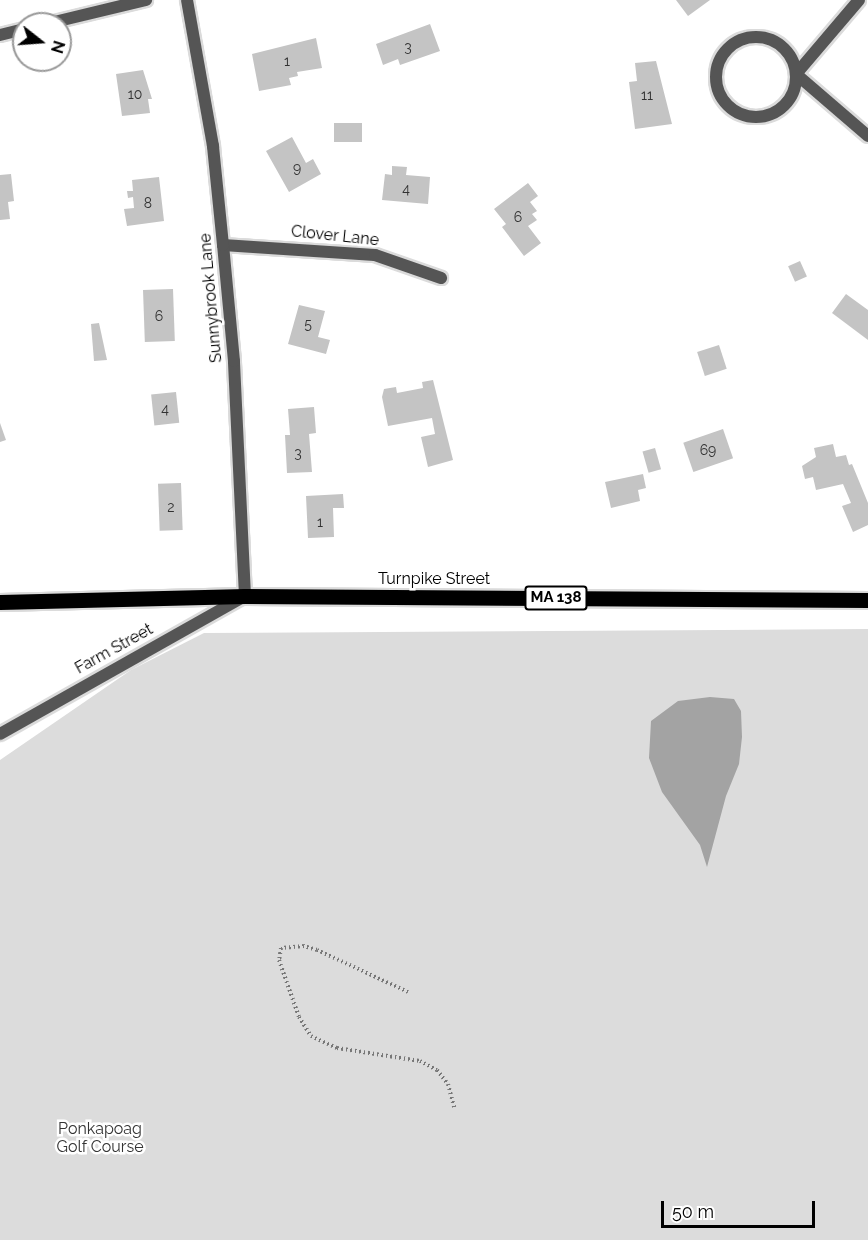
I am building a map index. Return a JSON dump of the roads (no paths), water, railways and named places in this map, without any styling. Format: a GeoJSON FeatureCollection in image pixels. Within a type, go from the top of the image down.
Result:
{"type":"FeatureCollection","features":[{"type":"Feature","properties":{"kind":"main road","name":"Turnpike Street"},"geometry":{"type":"LineString","coordinates":[[0,602],[245,596],[868,600]]}},
{"type":"Feature","properties":{"kind":"street"},"geometry":{"type":"LineString","coordinates":[[72,18],[146,0]]}},
{"type":"Feature","properties":{"kind":"street","name":"Sunnybrook Lane"},"geometry":{"type":"LineString","coordinates":[[187,0],[213,146],[223,245],[234,361],[245,596]]}},
{"type":"Feature","properties":{"kind":"street"},"geometry":{"type":"LineString","coordinates":[[859,0],[796,74],[795,87],[780,110],[755,117],[730,107],[717,84],[717,71],[729,49],[752,38],[764,38],[781,46],[793,61],[796,74],[868,136]]}},
{"type":"Feature","properties":{"kind":"street","name":"Clover Lane"},"geometry":{"type":"LineString","coordinates":[[223,245],[375,255],[441,278]]}},
{"type":"Feature","properties":{"kind":"street","name":"Farm Street"},"geometry":{"type":"LineString","coordinates":[[0,734],[245,596]]}},
{"type":"Feature","properties":{"kind":"park label","name":"Ponkapoag Golf Course"},"geometry":{"type":"Point","coordinates":[100,1138]}}]}
